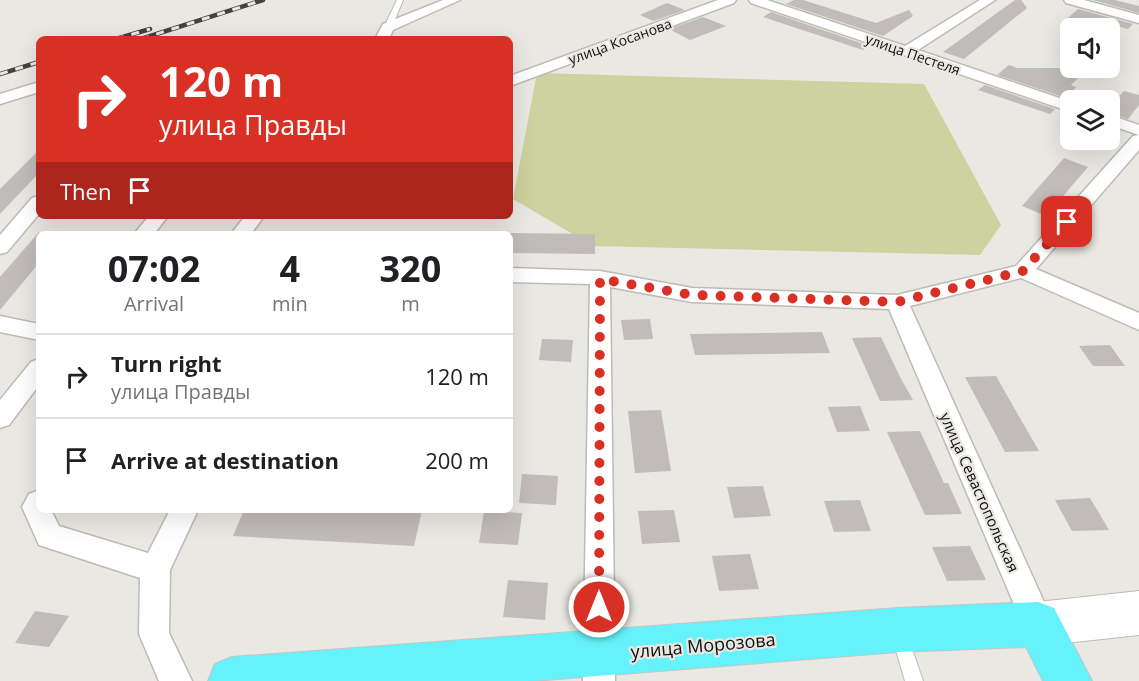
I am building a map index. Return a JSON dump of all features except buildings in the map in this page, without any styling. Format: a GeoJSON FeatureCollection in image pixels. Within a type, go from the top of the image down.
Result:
{"type":"FeatureCollection","features":[{"type":"Feature","properties":{"kind":"main road","name":"улица Морозова"},"geometry":{"type":"LineString","coordinates":[[231,681],[599,667],[898,630],[1038,624],[1139,613]]}},
{"type":"Feature","properties":{"kind":"main road","name":"улица Севастопольская"},"geometry":{"type":"LineString","coordinates":[[1038,624],[1068,681]]}},
{"type":"Feature","properties":{"kind":"street"},"geometry":{"type":"LineString","coordinates":[[385,33],[454,0]]}},
{"type":"Feature","properties":{"kind":"street","name":"улица Косанова"},"geometry":{"type":"LineString","coordinates":[[513,80],[730,0]]}},
{"type":"Feature","properties":{"kind":"street","name":"улица Пестеля"},"geometry":{"type":"LineString","coordinates":[[755,0],[1060,103]]}},
{"type":"Feature","properties":{"kind":"street"},"geometry":{"type":"LineString","coordinates":[[905,52],[989,0]]}},
{"type":"Feature","properties":{"kind":"street"},"geometry":{"type":"LineString","coordinates":[[1070,0],[1139,19]]}},
{"type":"Feature","properties":{"kind":"street"},"geometry":{"type":"LineString","coordinates":[[0,99],[36,88]]}},
{"type":"Feature","properties":{"kind":"street"},"geometry":{"type":"LineString","coordinates":[[1120,123],[1139,130]]}},
{"type":"Feature","properties":{"kind":"street"},"geometry":{"type":"LineString","coordinates":[[513,275],[600,279],[692,295],[897,302],[1023,271],[1139,140]]}},
{"type":"Feature","properties":{"kind":"street"},"geometry":{"type":"LineString","coordinates":[[0,248],[36,206]]}},
{"type":"Feature","properties":{"kind":"street"},"geometry":{"type":"LineString","coordinates":[[146,231],[156,219]]}},
{"type":"Feature","properties":{"kind":"street"},"geometry":{"type":"LineString","coordinates":[[243,231],[253,219]]}},
{"type":"Feature","properties":{"kind":"street"},"geometry":{"type":"LineString","coordinates":[[1023,271],[1139,322]]}},
{"type":"Feature","properties":{"kind":"street"},"geometry":{"type":"LineString","coordinates":[[599,667],[600,279]]}},
{"type":"Feature","properties":{"kind":"street","name":"улица Севастопольская"},"geometry":{"type":"LineString","coordinates":[[897,302],[1038,624]]}},
{"type":"Feature","properties":{"kind":"street"},"geometry":{"type":"LineString","coordinates":[[0,324],[36,331]]}},
{"type":"Feature","properties":{"kind":"street"},"geometry":{"type":"LineString","coordinates":[[0,418],[36,372]]}},
{"type":"Feature","properties":{"kind":"street"},"geometry":{"type":"LineString","coordinates":[[39,513],[49,536],[154,569]]}},
{"type":"Feature","properties":{"kind":"street"},"geometry":{"type":"LineString","coordinates":[[176,681],[154,634],[154,569],[182,513]]}},
{"type":"Feature","properties":{"kind":"lane"},"geometry":{"type":"LineString","coordinates":[[385,33],[400,0]]}},
{"type":"Feature","properties":{"kind":"lane"},"geometry":{"type":"LineString","coordinates":[[898,630],[914,681]]}},
{"type":"Feature","properties":{"kind":"green space"},"geometry":{"type":"Polygon","coordinates":[[[537,73],[924,84],[1001,225],[980,255],[593,246],[513,199],[537,73]]]}},
{"type":"Feature","properties":{"kind":"railway"},"geometry":{"type":"LineString","coordinates":[[150,36],[263,0]]}},
{"type":"Feature","properties":{"kind":"railway"},"geometry":{"type":"LineString","coordinates":[[126,36],[150,29]]}},
{"type":"Feature","properties":{"kind":"railway"},"geometry":{"type":"LineString","coordinates":[[0,74],[36,63]]}},
{"type":"Feature","properties":{"kind":"route"},"geometry":{"type":"LineString","coordinates":[[599,607],[600,279],[692,295],[897,302],[1023,271],[1067,222]]}}]}
